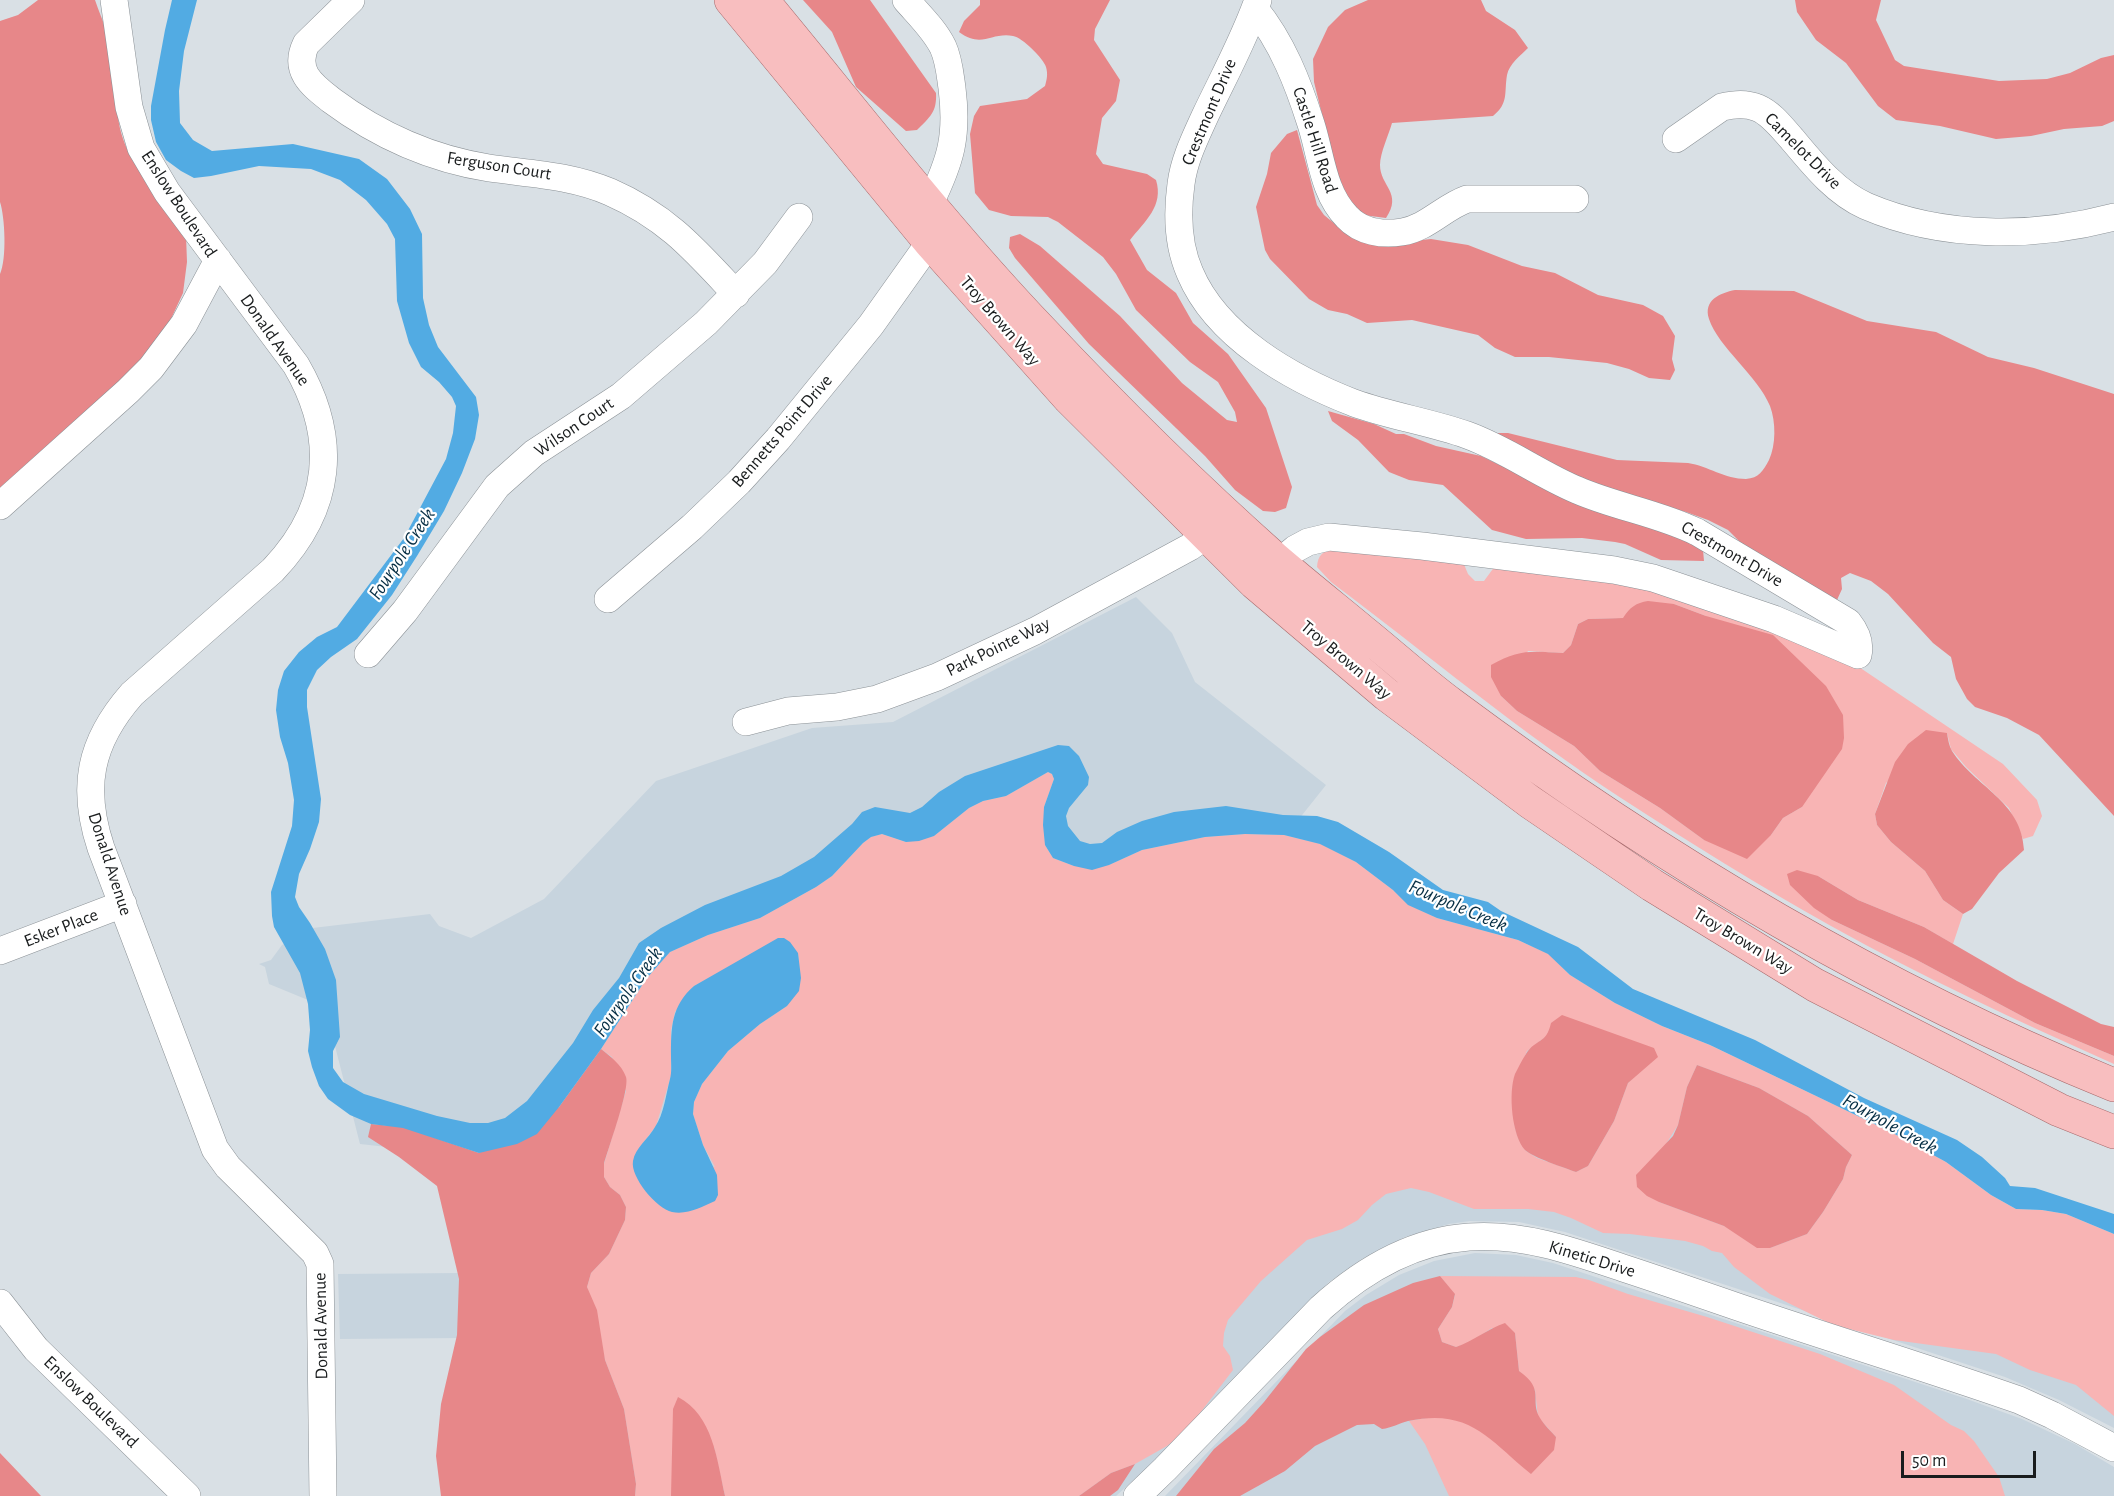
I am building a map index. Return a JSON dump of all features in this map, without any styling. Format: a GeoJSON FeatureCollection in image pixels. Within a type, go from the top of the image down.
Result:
{"type":"FeatureCollection","features":[{"type":"Feature","properties":{"kind":"main road","name":"Troy Brown Way"},"geometry":{"type":"LineString","coordinates":[[731,0],[930,242],[1069,398],[1267,572],[1387,695],[1530,802],[1652,885],[1815,985],[2059,1110],[2114,1132]]}},
{"type":"Feature","properties":{"kind":"main road","name":"Troy Brown Way"},"geometry":{"type":"LineString","coordinates":[[762,0],[930,203],[1039,328],[1155,446],[1218,527]]}},
{"type":"Feature","properties":{"kind":"main road","name":"Troy Brown Way"},"geometry":{"type":"LineString","coordinates":[[1267,572],[1622,824],[1728,890],[1845,957],[1951,1011],[2072,1068],[2114,1085]]}},
{"type":"Feature","properties":{"kind":"street","name":"Enslow Boulevard"},"geometry":{"type":"LineString","coordinates":[[0,506],[128,392],[151,368],[184,324],[218,260],[167,192],[141,148],[129,107],[114,0]]}},
{"type":"Feature","properties":{"kind":"street","name":"Ferguson Court"},"geometry":{"type":"LineString","coordinates":[[351,0],[306,44],[302,53],[301,63],[304,72],[318,90],[367,124],[436,156],[492,168],[570,178],[611,193],[641,208],[676,232],[736,294]]}},
{"type":"Feature","properties":{"kind":"street"},"geometry":{"type":"LineString","coordinates":[[906,0],[932,30],[943,48],[949,63],[953,94],[955,135],[952,150],[945,172],[930,203]]}},
{"type":"Feature","properties":{"kind":"street","name":"Castle Hill Road"},"geometry":{"type":"LineString","coordinates":[[1256,4],[1276,37],[1287,62],[1311,124],[1328,188],[1344,216],[1355,225],[1370,232],[1404,232],[1420,226],[1456,203],[1467,199],[1575,200]]}},
{"type":"Feature","properties":{"kind":"street","name":"Crestmont Drive"},"geometry":{"type":"LineString","coordinates":[[1256,4],[1190,149],[1181,183],[1179,218],[1184,257],[1190,274],[1200,291],[1224,322],[1246,343],[1269,360],[1321,389],[1354,403],[1469,436],[1573,489],[1674,521],[1697,532],[1848,622],[1857,636],[1859,649],[1858,655],[1822,638],[1753,612],[1653,578],[1614,570],[1329,537],[1308,542],[1267,572]]}},
{"type":"Feature","properties":{"kind":"street","name":"Camelot Drive"},"geometry":{"type":"LineString","coordinates":[[1676,139],[1722,107],[1748,105],[1766,112],[1778,123],[1832,184],[1865,205],[1887,213],[1941,226],[1995,232],[2048,230],[2114,217]]}},
{"type":"Feature","properties":{"kind":"street","name":"Wilson Court"},"geometry":{"type":"LineString","coordinates":[[368,654],[405,611],[486,498],[507,475],[534,453],[621,396],[698,330],[736,294],[776,250],[798,217]]}},
{"type":"Feature","properties":{"kind":"street","name":"Bennetts Point Drive"},"geometry":{"type":"LineString","coordinates":[[609,599],[692,527],[739,482],[778,439],[872,325],[930,242]]}},
{"type":"Feature","properties":{"kind":"street","name":"Donald Avenue"},"geometry":{"type":"LineString","coordinates":[[218,260],[296,365],[309,388],[318,413],[322,435],[323,462],[320,486],[314,509],[304,532],[290,552],[273,570],[132,694],[116,712],[105,730],[91,771],[91,810],[101,848],[215,1149],[228,1167],[315,1253],[320,1264],[323,1496]]}},
{"type":"Feature","properties":{"kind":"street","name":"Park Pointe Way"},"geometry":{"type":"LineString","coordinates":[[746,722],[788,711],[877,699],[937,677],[1035,631],[1190,547],[1218,527]]}},
{"type":"Feature","properties":{"kind":"street","name":"Esker Place"},"geometry":{"type":"LineString","coordinates":[[0,951],[123,904]]}},
{"type":"Feature","properties":{"kind":"street","name":"Kinetic Drive"},"geometry":{"type":"LineString","coordinates":[[1137,1496],[1166,1469],[1320,1308],[1343,1288],[1368,1270],[1393,1257],[1425,1245],[1467,1237],[1494,1236],[1523,1239],[1599,1260],[2019,1400],[2061,1419],[2114,1448]]}},
{"type":"Feature","properties":{"kind":"street","name":"Enslow Boulevard"},"geometry":{"type":"LineString","coordinates":[[0,1303],[36,1349],[187,1496]]}},
{"type":"Feature","properties":{"kind":"shaded area"},"geometry":{"type":"Polygon","coordinates":[[[38,0],[95,0],[111,42],[117,67],[118,118],[123,139],[128,151],[186,236],[187,262],[183,293],[170,321],[134,369],[0,488],[0,274],[4,259],[4,238],[0,202],[0,21],[18,15],[38,0]]]}},
{"type":"Feature","properties":{"kind":"shaded area"},"geometry":{"type":"Polygon","coordinates":[[[803,0],[870,0],[936,93],[932,114],[917,130],[906,131],[856,87],[832,32],[803,0]]]}},
{"type":"Feature","properties":{"kind":"shaded area"},"geometry":{"type":"Polygon","coordinates":[[[980,0],[1110,0],[1095,29],[1094,40],[1120,80],[1116,101],[1102,118],[1096,154],[1103,164],[1147,174],[1156,180],[1157,198],[1152,213],[1130,240],[1147,270],[1176,293],[1193,323],[1228,354],[1266,408],[1292,487],[1286,508],[1275,512],[1263,511],[1235,490],[1205,456],[1089,344],[1015,258],[1009,248],[1010,237],[1020,234],[1040,246],[1120,316],[1182,383],[1227,420],[1237,422],[1235,412],[1218,382],[1190,362],[1136,310],[1116,274],[1103,257],[1058,222],[1048,217],[1011,216],[989,210],[975,193],[970,134],[974,116],[980,106],[1027,99],[1045,86],[1047,74],[1041,59],[1017,37],[1005,35],[980,40],[967,37],[959,32],[964,21],[980,5],[980,0]]]}},
{"type":"Feature","properties":{"kind":"shaded area"},"geometry":{"type":"Polygon","coordinates":[[[1368,0],[1481,0],[1486,11],[1515,30],[1528,48],[1510,67],[1504,102],[1493,116],[1392,123],[1380,160],[1383,179],[1392,196],[1391,209],[1386,218],[1363,215],[1354,208],[1338,179],[1314,82],[1313,59],[1328,27],[1345,10],[1368,0]]]}},
{"type":"Feature","properties":{"kind":"shaded area"},"geometry":{"type":"Polygon","coordinates":[[[1795,0],[1881,0],[1876,20],[1895,60],[1904,66],[1999,81],[2047,79],[2070,73],[2101,58],[2114,55],[2114,121],[2102,126],[1996,139],[1940,126],[1896,120],[1878,106],[1846,63],[1816,40],[1797,12],[1795,0]]]}},
{"type":"Feature","properties":{"kind":"shaded area"},"geometry":{"type":"Polygon","coordinates":[[[1297,130],[1317,205],[1324,215],[1341,229],[1385,244],[1431,239],[1468,245],[1522,266],[1555,273],[1598,295],[1643,305],[1663,316],[1675,336],[1672,359],[1675,370],[1670,380],[1649,378],[1607,363],[1549,357],[1515,357],[1495,348],[1478,335],[1412,320],[1367,323],[1347,314],[1328,310],[1309,299],[1270,259],[1265,250],[1256,207],[1271,153],[1287,134],[1297,130]]]}},
{"type":"Feature","properties":{"kind":"shaded area"},"geometry":{"type":"Polygon","coordinates":[[[1735,290],[1794,291],[1867,321],[1936,332],[1988,357],[2034,368],[2114,394],[2114,816],[2039,735],[2007,718],[1975,707],[1967,699],[1956,679],[1951,657],[1933,643],[1888,594],[1871,581],[1850,573],[1841,578],[1842,589],[1837,600],[1744,546],[1728,530],[1708,520],[1612,492],[1501,442],[1497,433],[1508,433],[1617,460],[1688,463],[1724,475],[1746,479],[1757,475],[1767,464],[1773,447],[1772,412],[1757,384],[1714,330],[1708,312],[1708,307],[1714,298],[1735,290]]]}},
{"type":"Feature","properties":{"kind":"shaded area"},"geometry":{"type":"Polygon","coordinates":[[[1328,411],[1374,424],[1396,434],[1404,434],[1436,446],[1481,456],[1582,505],[1683,538],[1703,550],[1704,561],[1661,560],[1615,542],[1582,538],[1526,539],[1492,530],[1443,485],[1409,480],[1389,472],[1358,440],[1332,421],[1328,411]]]}},
{"type":"Feature","properties":{"kind":"shaded area"},"geometry":{"type":"Polygon","coordinates":[[[1334,548],[1463,562],[1468,574],[1475,581],[1484,581],[1495,566],[1623,580],[1754,622],[1856,665],[2003,764],[2037,800],[2042,816],[2033,836],[2023,839],[2009,808],[1966,767],[1951,749],[1947,733],[1886,783],[1875,814],[1877,825],[1891,842],[1925,871],[1943,900],[1963,914],[1953,944],[1924,927],[1858,900],[1818,876],[1832,920],[1915,959],[2035,1023],[2114,1056],[2114,1064],[1971,998],[1865,945],[1751,880],[1583,773],[1510,720],[1331,582],[1317,567],[1320,557],[1334,548]],[[1674,604],[1623,618],[1588,619],[1578,624],[1571,645],[1563,653],[1528,651],[1501,696],[1517,711],[1574,746],[1600,771],[1660,808],[1704,840],[1771,835],[1783,818],[1802,807],[1706,616],[1674,604]]]}},
{"type":"Feature","properties":{"kind":"shaded area"},"geometry":{"type":"Polygon","coordinates":[[[1136,597],[1172,633],[1195,682],[1326,785],[1295,824],[2114,1275],[2114,1428],[2059,1400],[2005,1377],[1565,1232],[1519,1222],[1470,1221],[1449,1224],[1405,1237],[1362,1259],[1329,1282],[1156,1460],[1116,1496],[466,1496],[463,1338],[340,1339],[338,1274],[461,1273],[459,1155],[360,1144],[325,1007],[269,984],[265,967],[259,964],[271,960],[282,945],[293,939],[296,930],[430,914],[439,926],[471,938],[544,899],[656,781],[812,728],[893,722],[1136,597]]]}},
{"type":"Feature","properties":{"kind":"shaded area"},"geometry":{"type":"Polygon","coordinates":[[[1648,601],[1674,604],[1706,616],[1773,635],[1826,686],[1843,715],[1842,749],[1802,807],[1783,818],[1771,835],[1747,859],[1704,840],[1660,808],[1600,771],[1574,746],[1517,711],[1501,696],[1491,677],[1491,665],[1501,660],[1526,652],[1563,653],[1571,645],[1578,624],[1588,619],[1623,618],[1634,606],[1648,601]]]}},
{"type":"Feature","properties":{"kind":"shaded area"},"geometry":{"type":"Polygon","coordinates":[[[1926,730],[1947,733],[1952,751],[1962,764],[2006,807],[2021,833],[2024,850],[1999,873],[1972,909],[1963,914],[1943,900],[1925,871],[1891,842],[1877,825],[1875,814],[1895,762],[1908,744],[1926,730]]]}},
{"type":"Feature","properties":{"kind":"shaded area"},"geometry":{"type":"Polygon","coordinates":[[[1048,772],[1052,774],[1054,779],[1044,807],[1045,845],[1053,858],[1074,866],[1109,865],[1142,850],[1205,837],[1245,834],[1284,835],[1321,844],[1356,862],[1409,905],[1437,918],[1518,940],[1549,954],[1570,975],[1615,1003],[1662,1026],[1710,1045],[1891,1132],[1946,1162],[1991,1195],[2016,1209],[2066,1214],[2114,1234],[2114,1416],[2076,1385],[2030,1370],[1996,1354],[1894,1340],[1833,1325],[1770,1294],[1734,1267],[1722,1253],[1703,1246],[1685,1241],[1603,1233],[1554,1212],[1528,1209],[1474,1209],[1429,1192],[1411,1188],[1386,1194],[1358,1220],[1342,1229],[1307,1240],[1261,1281],[1228,1320],[1223,1346],[1230,1356],[1233,1370],[1187,1430],[1167,1446],[1135,1464],[1111,1473],[1079,1496],[725,1496],[714,1447],[673,1487],[671,1496],[635,1496],[636,1484],[624,1409],[605,1360],[587,1287],[591,1273],[609,1254],[625,1220],[626,1207],[620,1195],[610,1187],[604,1177],[604,1164],[626,1091],[612,1057],[601,1049],[646,979],[670,952],[708,935],[760,918],[816,887],[832,876],[871,837],[882,834],[906,842],[934,836],[969,808],[983,801],[1006,796],[1048,772]],[[798,953],[723,971],[694,986],[675,1012],[671,1030],[671,1076],[656,1126],[640,1147],[715,1167],[703,1145],[693,1114],[694,1102],[702,1084],[728,1051],[760,1024],[787,1006],[799,966],[798,953]],[[1548,1035],[1527,1051],[1512,1088],[1515,1128],[1519,1140],[1526,1151],[1537,1158],[1576,1172],[1588,1166],[1614,1121],[1628,1083],[1637,1074],[1548,1035]],[[1697,1065],[1687,1087],[1678,1125],[1664,1147],[1659,1202],[1724,1226],[1770,1248],[1807,1234],[1843,1179],[1852,1155],[1808,1116],[1759,1088],[1697,1065]]]}},
{"type":"Feature","properties":{"kind":"shaded area"},"geometry":{"type":"Polygon","coordinates":[[[1797,870],[1818,876],[1858,900],[1924,927],[2017,981],[2101,1024],[2114,1027],[2114,1056],[2035,1023],[1915,959],[1832,920],[1814,908],[1790,885],[1787,874],[1797,870]]]}},
{"type":"Feature","properties":{"kind":"shaded area"},"geometry":{"type":"Polygon","coordinates":[[[1562,1015],[1654,1048],[1658,1057],[1628,1083],[1614,1121],[1588,1166],[1576,1172],[1541,1159],[1525,1150],[1517,1135],[1512,1114],[1515,1074],[1530,1049],[1544,1038],[1551,1023],[1562,1015]]]}},
{"type":"Feature","properties":{"kind":"shaded area"},"geometry":{"type":"Polygon","coordinates":[[[601,1049],[619,1065],[626,1077],[622,1106],[604,1164],[604,1177],[610,1187],[620,1195],[626,1207],[625,1220],[609,1254],[591,1273],[587,1287],[597,1310],[605,1360],[624,1409],[636,1484],[635,1496],[441,1496],[436,1456],[441,1404],[457,1335],[459,1279],[437,1186],[368,1137],[371,1124],[403,1127],[479,1153],[559,1107],[601,1049]]]}},
{"type":"Feature","properties":{"kind":"shaded area"},"geometry":{"type":"Polygon","coordinates":[[[1697,1065],[1759,1088],[1808,1116],[1852,1155],[1843,1179],[1807,1234],[1770,1248],[1757,1248],[1724,1226],[1659,1202],[1647,1196],[1637,1187],[1636,1175],[1673,1136],[1687,1087],[1697,1065]]]}},
{"type":"Feature","properties":{"kind":"shaded area"},"geometry":{"type":"Polygon","coordinates":[[[1475,1253],[1516,1255],[1553,1263],[2022,1419],[2075,1444],[2114,1467],[2114,1496],[1165,1496],[1345,1311],[1399,1275],[1434,1261],[1475,1253]]]}},
{"type":"Feature","properties":{"kind":"shaded area"},"geometry":{"type":"Polygon","coordinates":[[[1440,1276],[1576,1277],[1820,1354],[1894,1385],[1951,1425],[1964,1431],[1974,1441],[1999,1477],[2005,1496],[1449,1496],[1425,1444],[1409,1421],[1441,1417],[1470,1425],[1492,1439],[1531,1473],[1556,1437],[1538,1417],[1535,1390],[1519,1371],[1515,1333],[1492,1328],[1469,1343],[1456,1347],[1442,1342],[1438,1329],[1452,1307],[1455,1295],[1440,1276]]]}},
{"type":"Feature","properties":{"kind":"shaded area"},"geometry":{"type":"Polygon","coordinates":[[[1440,1276],[1455,1294],[1452,1307],[1438,1329],[1442,1342],[1456,1347],[1505,1323],[1515,1333],[1519,1371],[1535,1389],[1537,1412],[1543,1423],[1556,1437],[1554,1450],[1531,1474],[1477,1429],[1447,1419],[1429,1418],[1408,1421],[1382,1429],[1374,1424],[1357,1425],[1315,1446],[1285,1471],[1240,1496],[1176,1496],[1214,1449],[1245,1423],[1306,1349],[1320,1337],[1364,1305],[1413,1283],[1440,1276]]]}},
{"type":"Feature","properties":{"kind":"shaded area"},"geometry":{"type":"Polygon","coordinates":[[[678,1397],[690,1405],[706,1427],[716,1454],[725,1496],[671,1496],[673,1409],[678,1397]]]}},
{"type":"Feature","properties":{"kind":"shaded area"},"geometry":{"type":"Polygon","coordinates":[[[0,1453],[41,1496],[0,1496],[0,1453]]]}},
{"type":"Feature","properties":{"kind":"shaded area"},"geometry":{"type":"Polygon","coordinates":[[[1135,1464],[1118,1490],[1110,1496],[1079,1496],[1111,1473],[1135,1464]]]}},
{"type":"Feature","properties":{"kind":"water","name":"Fourpole Creek"},"geometry":{"type":"Polygon","coordinates":[[[172,0],[197,0],[184,51],[179,91],[180,123],[193,140],[212,151],[293,144],[359,159],[387,179],[410,209],[422,234],[423,298],[429,325],[438,347],[476,397],[479,415],[475,439],[462,473],[444,511],[417,556],[392,595],[357,639],[317,670],[307,690],[307,707],[321,799],[319,822],[299,874],[295,897],[325,949],[336,980],[340,1037],[333,1051],[333,1068],[343,1082],[364,1094],[437,1116],[470,1123],[488,1123],[505,1118],[527,1101],[573,1043],[593,1010],[619,978],[639,943],[661,928],[705,905],[781,876],[814,857],[852,824],[862,812],[875,807],[910,813],[965,776],[1058,745],[1069,746],[1079,756],[1089,777],[1088,785],[1069,808],[1066,816],[1068,826],[1080,841],[1090,844],[1102,843],[1117,832],[1142,821],[1174,812],[1226,806],[1283,815],[1317,816],[1338,822],[1389,852],[1443,890],[1488,902],[1501,911],[1578,947],[1633,989],[1755,1040],[1864,1098],[1957,1140],[1982,1157],[2005,1178],[2010,1186],[2035,1188],[2114,1214],[2114,1234],[2066,1214],[2016,1209],[1991,1195],[1946,1162],[1891,1132],[1710,1045],[1662,1026],[1615,1003],[1570,975],[1548,954],[1518,940],[1437,918],[1408,905],[1393,890],[1356,862],[1320,844],[1284,835],[1245,834],[1205,837],[1142,850],[1092,870],[1053,858],[1045,845],[1043,825],[1044,807],[1054,779],[1048,772],[1006,796],[983,801],[969,808],[934,836],[906,842],[882,834],[871,837],[832,876],[816,887],[760,918],[708,935],[670,952],[646,979],[601,1049],[559,1107],[537,1134],[517,1144],[479,1153],[403,1128],[371,1124],[350,1115],[328,1099],[319,1086],[308,1051],[310,1030],[308,1004],[300,973],[274,927],[272,916],[271,892],[292,826],[294,800],[276,710],[278,690],[284,671],[299,652],[317,637],[337,627],[404,538],[446,459],[453,433],[456,406],[452,397],[439,382],[421,367],[409,343],[397,301],[395,239],[387,224],[366,200],[340,180],[311,169],[259,166],[194,178],[166,160],[156,142],[151,120],[151,106],[172,0]]]}},
{"type":"Feature","properties":{"kind":"water"},"geometry":{"type":"Polygon","coordinates":[[[778,938],[784,938],[790,942],[798,953],[801,978],[799,991],[787,1006],[760,1024],[728,1051],[702,1084],[694,1102],[693,1114],[703,1145],[717,1175],[718,1195],[715,1201],[689,1211],[678,1213],[666,1210],[652,1199],[640,1183],[633,1168],[633,1161],[636,1152],[658,1122],[663,1110],[671,1074],[671,1036],[677,1010],[681,1001],[694,986],[778,938]]]}}]}
